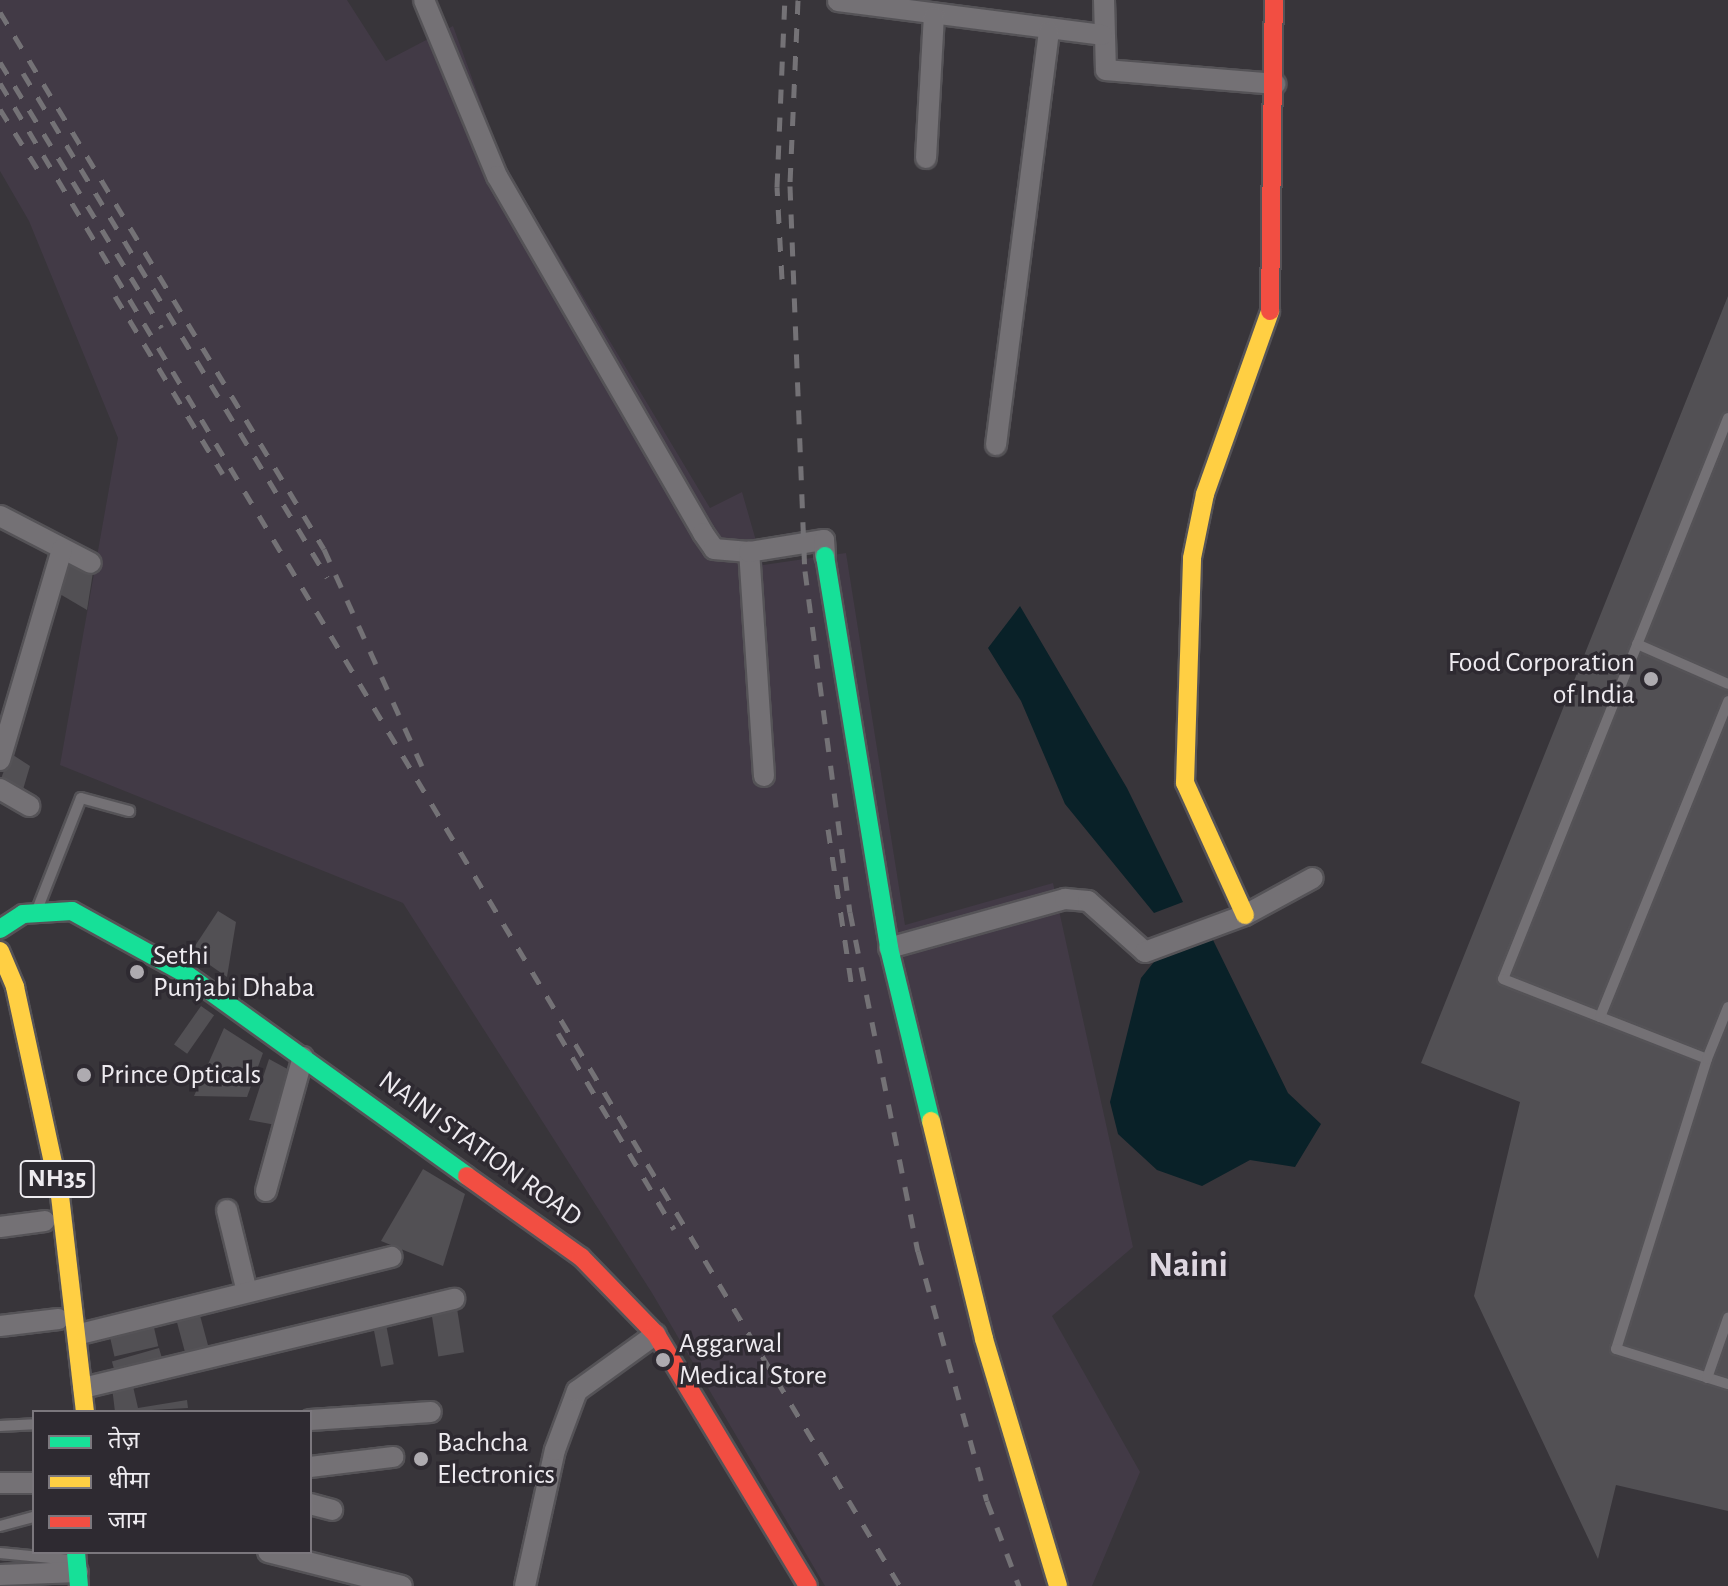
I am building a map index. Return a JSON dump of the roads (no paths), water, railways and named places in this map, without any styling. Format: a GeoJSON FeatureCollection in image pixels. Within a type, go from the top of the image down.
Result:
{"type":"FeatureCollection","features":[{"type":"Feature","properties":{"kind":"main road"},"geometry":{"type":"LineString","coordinates":[[1245,915],[1185,783],[1191,573],[1205,494],[1270,316],[1274,0]]}},
{"type":"Feature","properties":{"kind":"main road"},"geometry":{"type":"LineString","coordinates":[[825,556],[889,948],[984,1339],[1058,1586]]}},
{"type":"Feature","properties":{"kind":"main road","name":"NAINI STATION ROAD"},"geometry":{"type":"LineString","coordinates":[[0,929],[23,914],[72,911],[186,974],[581,1257],[656,1334],[808,1586]]}},
{"type":"Feature","properties":{"kind":"main road","name":"NH35"},"geometry":{"type":"LineString","coordinates":[[0,951],[15,987],[48,1136],[80,1334],[85,1410]]}},
{"type":"Feature","properties":{"kind":"main road","name":"NH35"},"geometry":{"type":"LineString","coordinates":[[0,1012],[45,1221],[68,1410]]}},
{"type":"Feature","properties":{"kind":"main road"},"geometry":{"type":"LineString","coordinates":[[95,1554],[97,1586]]}},
{"type":"Feature","properties":{"kind":"street"},"geometry":{"type":"LineString","coordinates":[[424,0],[497,176],[714,549],[749,552],[824,540],[825,556]]}},
{"type":"Feature","properties":{"kind":"street"},"geometry":{"type":"LineString","coordinates":[[1104,0],[1102,35],[1106,70],[1275,84]]}},
{"type":"Feature","properties":{"kind":"street"},"geometry":{"type":"LineString","coordinates":[[838,1],[1049,32],[1102,35]]}},
{"type":"Feature","properties":{"kind":"street"},"geometry":{"type":"LineString","coordinates":[[926,158],[934,17]]}},
{"type":"Feature","properties":{"kind":"street"},"geometry":{"type":"LineString","coordinates":[[996,445],[1049,32]]}},
{"type":"Feature","properties":{"kind":"street"},"geometry":{"type":"LineString","coordinates":[[0,516],[91,563]]}},
{"type":"Feature","properties":{"kind":"street"},"geometry":{"type":"LineString","coordinates":[[0,760],[62,549]]}},
{"type":"Feature","properties":{"kind":"street"},"geometry":{"type":"LineString","coordinates":[[749,552],[764,776]]}},
{"type":"Feature","properties":{"kind":"street"},"geometry":{"type":"LineString","coordinates":[[0,789],[29,806]]}},
{"type":"Feature","properties":{"kind":"street"},"geometry":{"type":"LineString","coordinates":[[889,948],[1065,899],[1088,901],[1145,952],[1245,915],[1313,878]]}},
{"type":"Feature","properties":{"kind":"street"},"geometry":{"type":"LineString","coordinates":[[266,1191],[303,1057]]}},
{"type":"Feature","properties":{"kind":"street"},"geometry":{"type":"LineString","coordinates":[[227,1210],[247,1292]]}},
{"type":"Feature","properties":{"kind":"street"},"geometry":{"type":"LineString","coordinates":[[0,1227],[45,1221]]}},
{"type":"Feature","properties":{"kind":"street"},"geometry":{"type":"LineString","coordinates":[[80,1334],[392,1257]]}},
{"type":"Feature","properties":{"kind":"street"},"geometry":{"type":"LineString","coordinates":[[83,1388],[455,1299]]}},
{"type":"Feature","properties":{"kind":"street"},"geometry":{"type":"LineString","coordinates":[[0,1326],[59,1319]]}},
{"type":"Feature","properties":{"kind":"street"},"geometry":{"type":"LineString","coordinates":[[525,1586],[555,1450],[577,1391],[656,1334]]}},
{"type":"Feature","properties":{"kind":"street"},"geometry":{"type":"LineString","coordinates":[[312,1420],[431,1412]]}},
{"type":"Feature","properties":{"kind":"street"},"geometry":{"type":"LineString","coordinates":[[312,1467],[393,1457]]}},
{"type":"Feature","properties":{"kind":"street"},"geometry":{"type":"LineString","coordinates":[[0,1483],[32,1483]]}},
{"type":"Feature","properties":{"kind":"street"},"geometry":{"type":"LineString","coordinates":[[312,1505],[332,1510]]}},
{"type":"Feature","properties":{"kind":"street"},"geometry":{"type":"LineString","coordinates":[[276,1554],[402,1586]]}},
{"type":"Feature","properties":{"kind":"street"},"geometry":{"type":"LineString","coordinates":[[0,1575],[77,1568]]}},
{"type":"Feature","properties":{"kind":"lane"},"geometry":{"type":"LineString","coordinates":[[1707,1059],[1503,979],[1728,418]]}},
{"type":"Feature","properties":{"kind":"lane"},"geometry":{"type":"LineString","coordinates":[[1637,644],[1728,684]]}},
{"type":"Feature","properties":{"kind":"lane"},"geometry":{"type":"LineString","coordinates":[[1600,1017],[1728,701]]}},
{"type":"Feature","properties":{"kind":"lane"},"geometry":{"type":"LineString","coordinates":[[37,912],[81,798],[129,811]]}},
{"type":"Feature","properties":{"kind":"lane"},"geometry":{"type":"LineString","coordinates":[[1728,1007],[1724,1028],[1707,1059],[1616,1349],[1728,1384]]}},
{"type":"Feature","properties":{"kind":"lane"},"geometry":{"type":"LineString","coordinates":[[1707,1378],[1728,1318]]}},
{"type":"Feature","properties":{"kind":"lane"},"geometry":{"type":"LineString","coordinates":[[0,1426],[32,1424]]}},
{"type":"Feature","properties":{"kind":"lane"},"geometry":{"type":"LineString","coordinates":[[0,1526],[32,1518]]}},
{"type":"Feature","properties":{"kind":"lane"},"geometry":{"type":"LineString","coordinates":[[0,1553],[77,1568]]}},
{"type":"Feature","properties":{"kind":"water"},"geometry":{"type":"Polygon","coordinates":[[[1020,606],[1127,788],[1183,902],[1154,913],[1065,804],[1021,701],[988,648],[1020,606]]]}},
{"type":"Feature","properties":{"kind":"water"},"geometry":{"type":"Polygon","coordinates":[[[1213,940],[1288,1093],[1321,1124],[1295,1167],[1250,1160],[1202,1186],[1157,1170],[1118,1134],[1110,1102],[1141,978],[1162,952],[1213,940]]]}},
{"type":"Feature","properties":{"kind":"railway"},"geometry":{"type":"LineString","coordinates":[[782,279],[777,187],[785,0]]}},
{"type":"Feature","properties":{"kind":"railway"},"geometry":{"type":"LineString","coordinates":[[798,0],[790,186],[805,571],[850,912],[918,1251],[987,1501],[1019,1586]]}},
{"type":"Feature","properties":{"kind":"railway"},"geometry":{"type":"LineString","coordinates":[[0,12],[324,549],[428,779]]}},
{"type":"Feature","properties":{"kind":"railway"},"geometry":{"type":"LineString","coordinates":[[0,62],[162,328]]}},
{"type":"Feature","properties":{"kind":"railway"},"geometry":{"type":"LineString","coordinates":[[23,73],[327,577]]}},
{"type":"Feature","properties":{"kind":"railway"},"geometry":{"type":"LineString","coordinates":[[0,83],[900,1586]]}},
{"type":"Feature","properties":{"kind":"railway"},"geometry":{"type":"LineString","coordinates":[[0,109],[40,173]]}},
{"type":"Feature","properties":{"kind":"railway"},"geometry":{"type":"LineString","coordinates":[[115,296],[223,474]]}},
{"type":"Feature","properties":{"kind":"railway"},"geometry":{"type":"LineString","coordinates":[[828,829],[852,987]]}},
{"type":"Feature","properties":{"kind":"railway"},"geometry":{"type":"LineString","coordinates":[[558,1033],[674,1229]]}},
{"type":"Feature","properties":{"kind":"place","name":"Food Corporation of India"},"geometry":{"type":"Point","coordinates":[1651,679]}},
{"type":"Feature","properties":{"kind":"place","name":"Sethi Punjabi Dhaba"},"geometry":{"type":"Point","coordinates":[137,972]}},
{"type":"Feature","properties":{"kind":"place","name":"Prince Opticals"},"geometry":{"type":"Point","coordinates":[84,1075]}},
{"type":"Feature","properties":{"kind":"place","name":"Aggarwal Medical Store"},"geometry":{"type":"Point","coordinates":[663,1360]}},
{"type":"Feature","properties":{"kind":"place","name":"Bachcha Electronics"},"geometry":{"type":"Point","coordinates":[421,1459]}},
{"type":"Feature","properties":{"kind":"district","name":"Naini"},"geometry":{"type":"Point","coordinates":[1188,1266]}}]}
